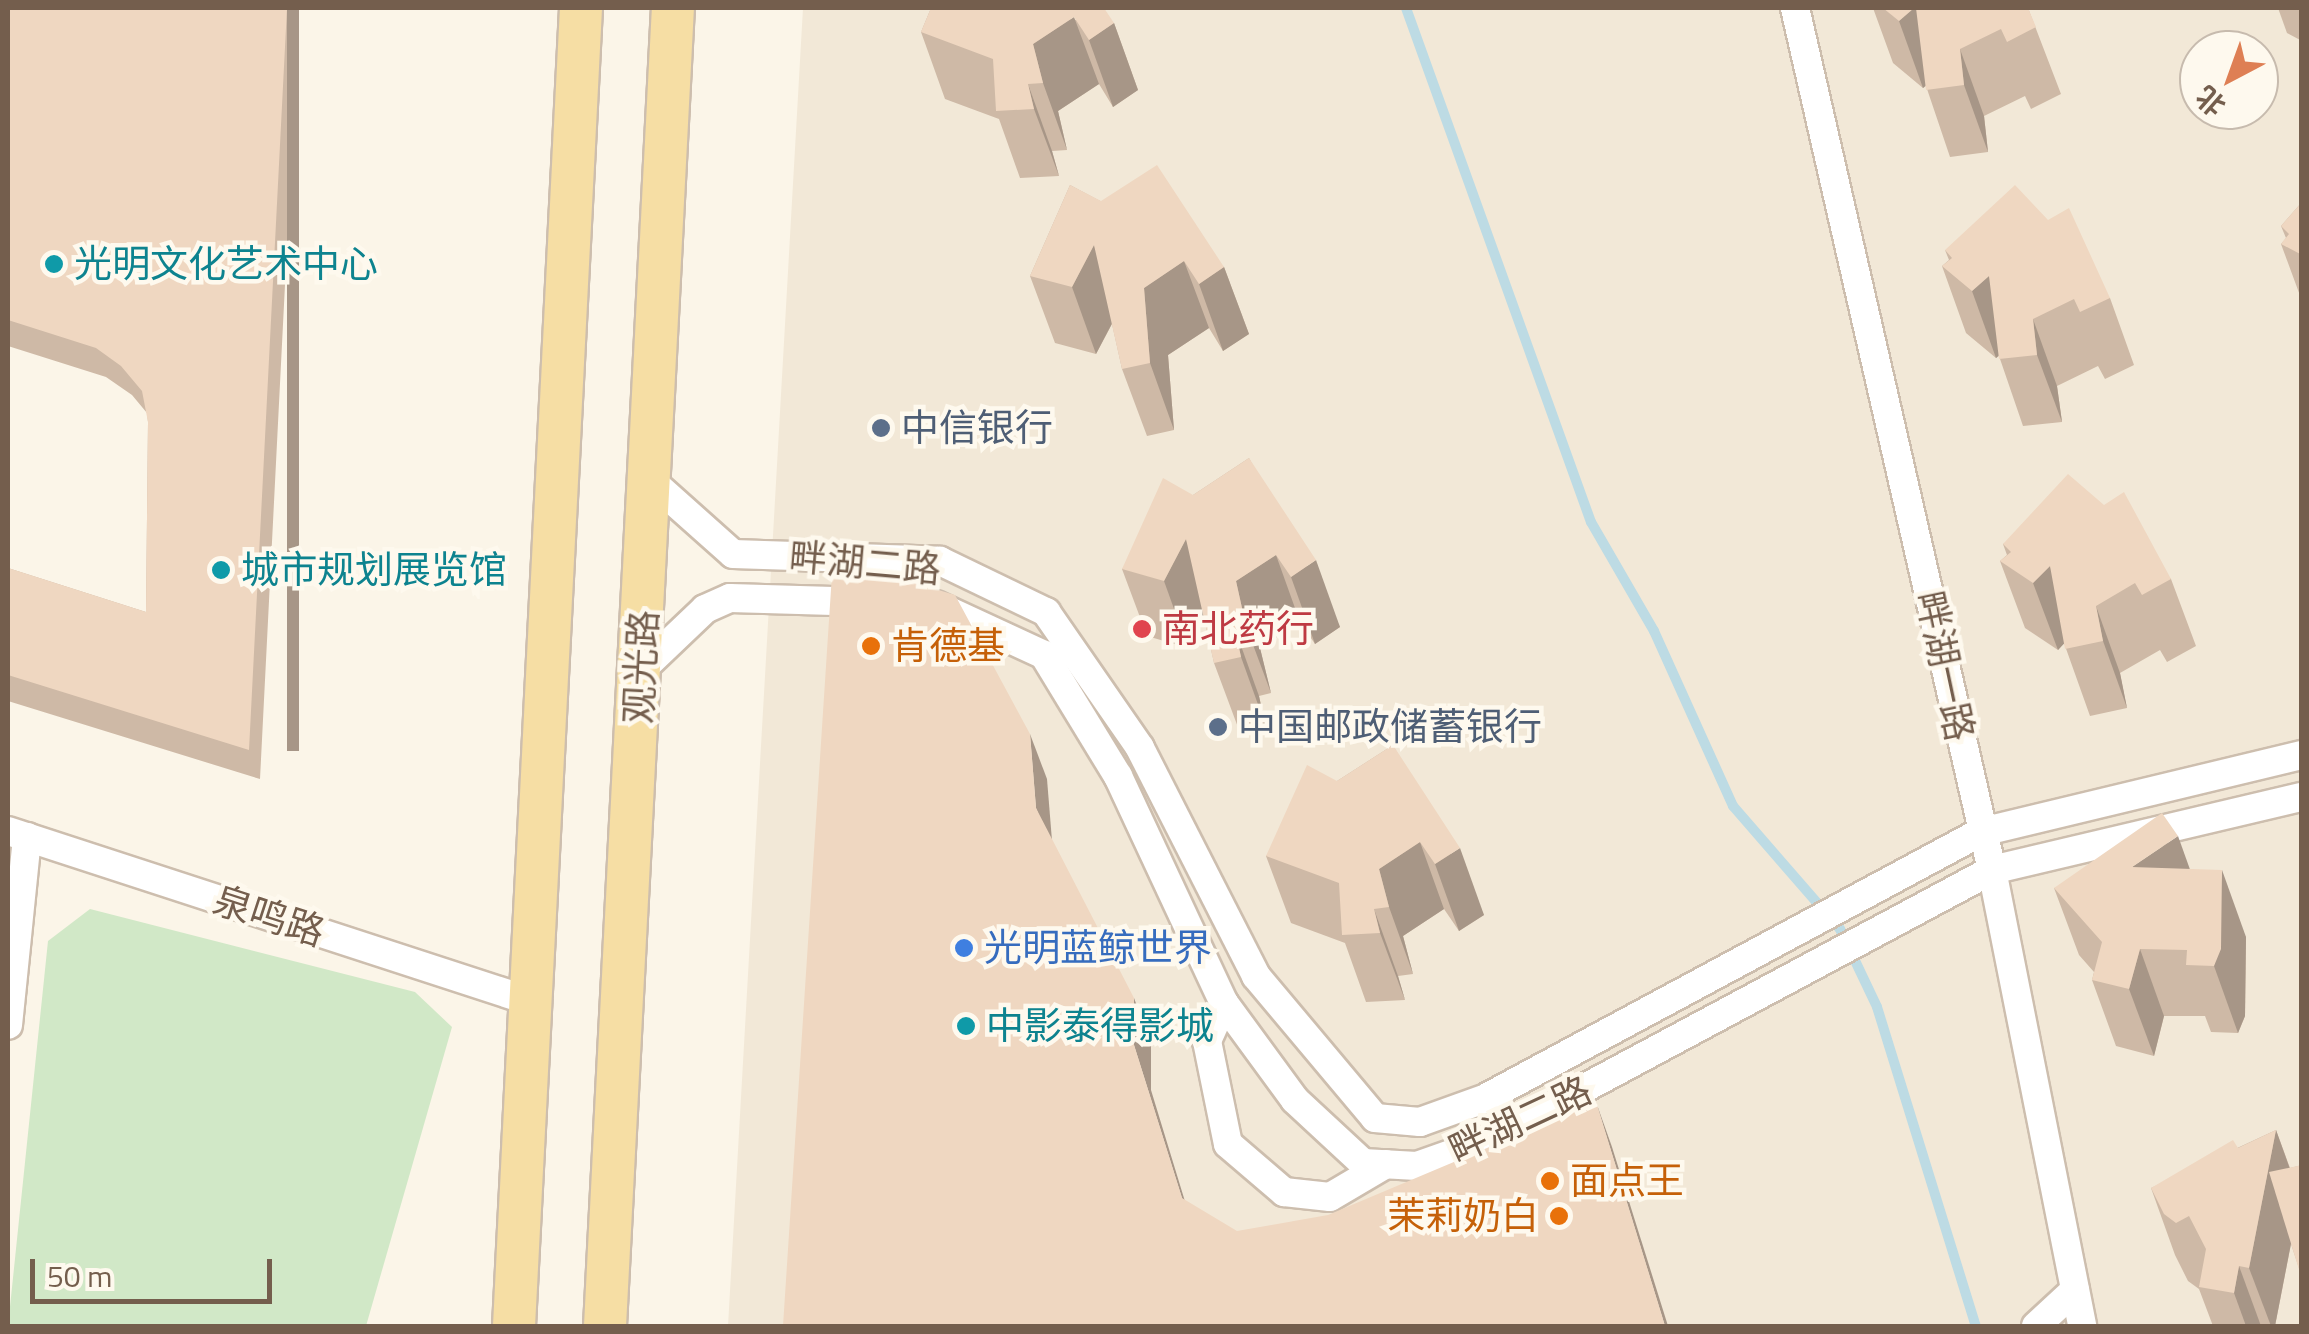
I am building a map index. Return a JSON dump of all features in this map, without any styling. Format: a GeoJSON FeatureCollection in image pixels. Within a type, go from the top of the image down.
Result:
{"type":"FeatureCollection","features":[{"type":"Feature","properties":{"kind":"main road"},"geometry":{"type":"LineString","coordinates":[[514,1326],[581,8]]}},
{"type":"Feature","properties":{"kind":"main road","name":"观光路"},"geometry":{"type":"LineString","coordinates":[[606,1326],[673,8]]}},
{"type":"Feature","properties":{"kind":"street","name":"畔湖一路"},"geometry":{"type":"LineString","coordinates":[[1796,8],[1992,870],[2082,1326]]}},
{"type":"Feature","properties":{"kind":"street","name":"畔湖二路"},"geometry":{"type":"LineString","coordinates":[[650,480],[733,554],[940,562],[1046,612],[1140,748],[1256,976],[1375,1118],[1420,1122],[1620,1031],[1981,832],[2302,754]]}},
{"type":"Feature","properties":{"kind":"street","name":"畔湖二路"},"geometry":{"type":"LineString","coordinates":[[641,670],[704,609],[730,598],[938,605],[1044,655],[1118,776],[1224,1003],[1295,1100],[1363,1163],[1417,1166],[1482,1143],[1992,870],[2302,797]]}},
{"type":"Feature","properties":{"kind":"street","name":"泉鸣路"},"geometry":{"type":"LineString","coordinates":[[17,834],[530,1001]]}},
{"type":"Feature","properties":{"kind":"street"},"geometry":{"type":"LineString","coordinates":[[8,1024],[17,834]]}},
{"type":"Feature","properties":{"kind":"street"},"geometry":{"type":"LineString","coordinates":[[1224,1003],[1207,1041],[1228,1144],[1284,1192],[1330,1198],[1386,1164]]}},
{"type":"Feature","properties":{"kind":"street"},"geometry":{"type":"LineString","coordinates":[[2036,1326],[2075,1290]]}},
{"type":"Feature","properties":{"kind":"shaded area"},"geometry":{"type":"Polygon","coordinates":[[[803,8],[2301,8],[2301,1326],[728,1326],[803,8]]]}},
{"type":"Feature","properties":{"kind":"green space"},"geometry":{"type":"Polygon","coordinates":[[[90,909],[415,992],[452,1027],[366,1326],[8,1326],[48,941],[90,909]]]}},
{"type":"Feature","properties":{"kind":"building"},"geometry":{"type":"Polygon","coordinates":[[[8,8],[287,8],[249,750],[8,675],[8,568],[146,612],[148,422],[142,391],[121,366],[96,348],[8,320],[8,8]]]}},
{"type":"Feature","properties":{"kind":"building"},"geometry":{"type":"Polygon","coordinates":[[[931,8],[1104,8],[1114,23],[1089,40],[1074,17],[1033,44],[1043,83],[1028,84],[1034,109],[996,111],[993,59],[921,32],[931,8]]]}},
{"type":"Feature","properties":{"kind":"building"},"geometry":{"type":"Polygon","coordinates":[[[1883,8],[1914,8],[1899,21],[1883,8]]]}},
{"type":"Feature","properties":{"kind":"building"},"geometry":{"type":"Polygon","coordinates":[[[1916,8],[2028,8],[2036,27],[2007,42],[2001,29],[1960,49],[1964,85],[1926,90],[1916,8]]]}},
{"type":"Feature","properties":{"kind":"building"},"geometry":{"type":"Polygon","coordinates":[[[1157,165],[1224,267],[1199,284],[1184,261],[1144,288],[1150,363],[1122,369],[1094,245],[1072,287],[1030,276],[1070,185],[1101,201],[1157,165]]]}},
{"type":"Feature","properties":{"kind":"building"},"geometry":{"type":"Polygon","coordinates":[[[2015,185],[2048,220],[2069,208],[2110,298],[2080,312],[2074,299],[2033,319],[2037,355],[1999,359],[1989,276],[1972,291],[1942,266],[1952,258],[1945,250],[2015,185]]]}},
{"type":"Feature","properties":{"kind":"building"},"geometry":{"type":"Polygon","coordinates":[[[2302,202],[2302,255],[2281,244],[2289,234],[2281,226],[2302,202]]]}},
{"type":"Feature","properties":{"kind":"building"},"geometry":{"type":"Polygon","coordinates":[[[1249,458],[1316,560],[1291,577],[1276,555],[1236,581],[1246,626],[1235,629],[1241,657],[1214,663],[1186,539],[1164,581],[1122,569],[1163,478],[1193,495],[1249,458]]]}},
{"type":"Feature","properties":{"kind":"building"},"geometry":{"type":"Polygon","coordinates":[[[2068,474],[2104,505],[2124,492],[2171,579],[2142,595],[2135,583],[2096,606],[2103,641],[2065,649],[2050,566],[2033,583],[2000,561],[2011,552],[2003,544],[2068,474]]]}},
{"type":"Feature","properties":{"kind":"building","name":"光明蓝鲸世界"},"geometry":{"type":"Polygon","coordinates":[[[832,574],[892,576],[955,595],[1030,734],[1036,808],[1134,998],[1134,1045],[1182,1198],[1237,1231],[1328,1215],[1596,1102],[1665,1326],[783,1326],[832,574]]]}},
{"type":"Feature","properties":{"kind":"building"},"geometry":{"type":"Polygon","coordinates":[[[1393,745],[1460,848],[1435,864],[1420,842],[1379,869],[1389,907],[1374,909],[1380,933],[1342,935],[1339,883],[1266,856],[1307,765],[1337,781],[1393,745]]]}},
{"type":"Feature","properties":{"kind":"building"},"geometry":{"type":"Polygon","coordinates":[[[2162,813],[2178,836],[2132,867],[2222,870],[2221,949],[2214,966],[2186,965],[2187,950],[2140,949],[2129,989],[2092,980],[2102,942],[2054,888],[2162,813]]]}},
{"type":"Feature","properties":{"kind":"building"},"geometry":{"type":"Polygon","coordinates":[[[2276,1130],[2249,1268],[2239,1266],[2234,1293],[2199,1287],[2206,1249],[2189,1216],[2176,1223],[2164,1214],[2151,1188],[2233,1140],[2238,1148],[2276,1130]]]}},
{"type":"Feature","properties":{"kind":"building"},"geometry":{"type":"Polygon","coordinates":[[[2302,1165],[2302,1276],[2301,1276],[2269,1172],[2302,1165]]]}},
{"type":"Feature","properties":{"kind":"waterway"},"geometry":{"type":"LineString","coordinates":[[1406,8],[1591,522],[1654,631],[1733,806],[1840,929],[1877,1007],[1976,1326]]}},
{"type":"Feature","properties":{"kind":"place","name":"光明文化艺术中心"},"geometry":{"type":"Point","coordinates":[54,264]}},
{"type":"Feature","properties":{"kind":"place","name":"中信银行"},"geometry":{"type":"Point","coordinates":[881,428]}},
{"type":"Feature","properties":{"kind":"place","name":"城市规划展览馆"},"geometry":{"type":"Point","coordinates":[221,570]}},
{"type":"Feature","properties":{"kind":"place","name":"南北药行"},"geometry":{"type":"Point","coordinates":[1142,629]}},
{"type":"Feature","properties":{"kind":"place","name":"肯德基"},"geometry":{"type":"Point","coordinates":[871,646]}},
{"type":"Feature","properties":{"kind":"place","name":"中国邮政储蓄银行"},"geometry":{"type":"Point","coordinates":[1218,727]}},
{"type":"Feature","properties":{"kind":"place","name":"光明蓝鲸世界"},"geometry":{"type":"Point","coordinates":[964,948]}},
{"type":"Feature","properties":{"kind":"place","name":"中影泰得影城"},"geometry":{"type":"Point","coordinates":[966,1026]}},
{"type":"Feature","properties":{"kind":"place","name":"面点王"},"geometry":{"type":"Point","coordinates":[1550,1181]}},
{"type":"Feature","properties":{"kind":"place","name":"茉莉奶白"},"geometry":{"type":"Point","coordinates":[1559,1216]}}]}
